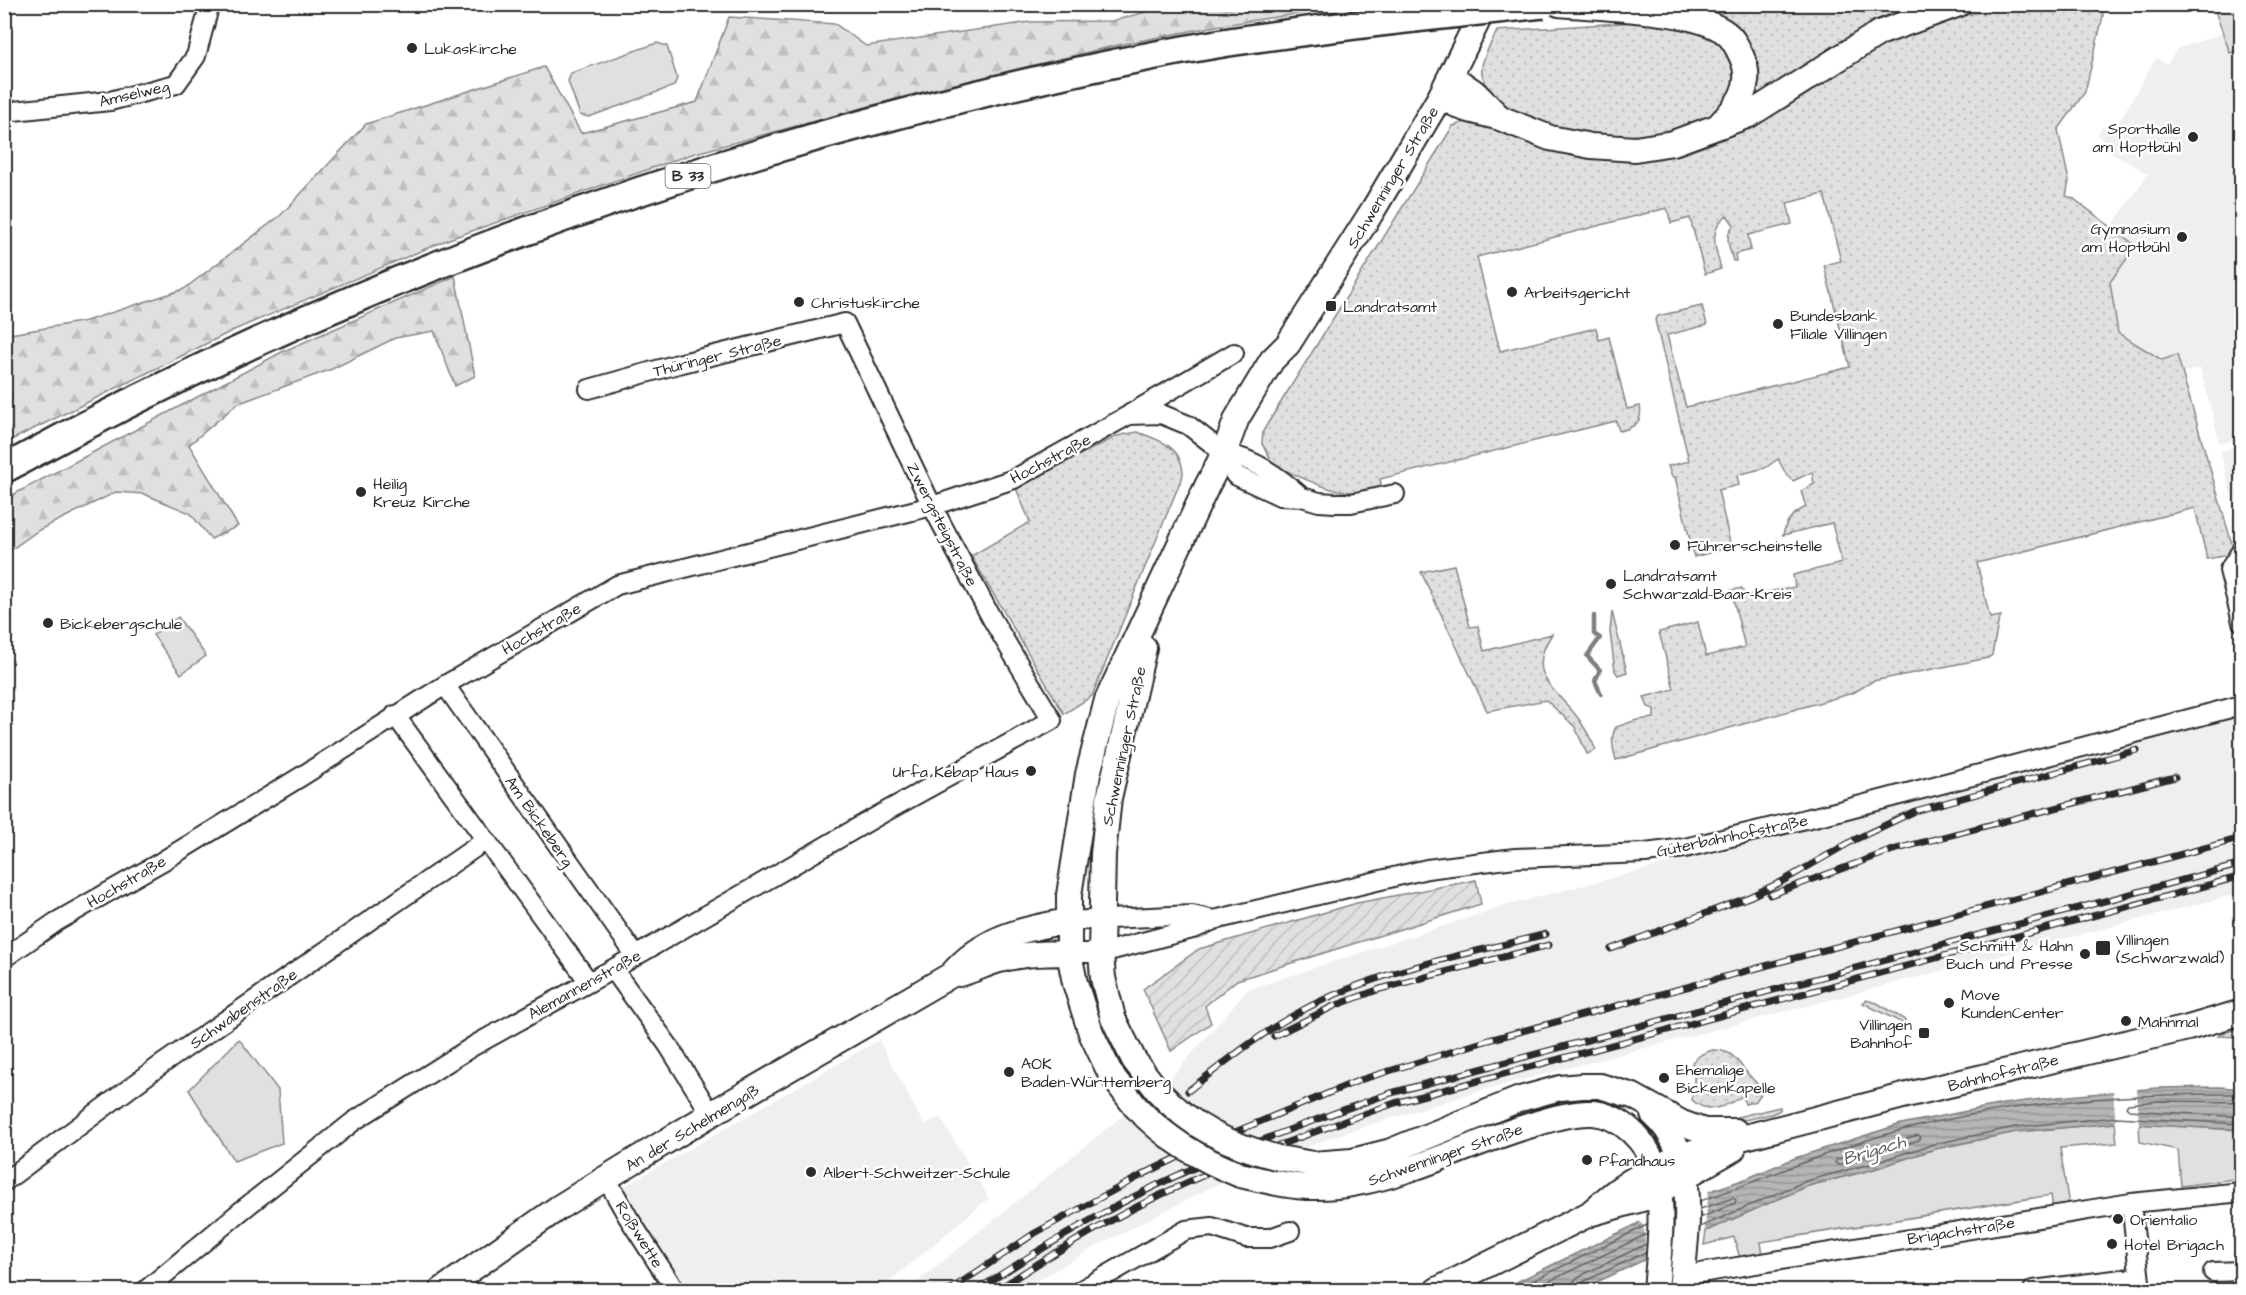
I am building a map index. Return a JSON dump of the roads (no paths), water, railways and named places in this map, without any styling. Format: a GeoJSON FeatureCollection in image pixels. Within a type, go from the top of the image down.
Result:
{"type":"FeatureCollection","features":[{"type":"Feature","properties":{"kind":"main road","name":"Schwenninger Straße"},"geometry":{"type":"LineString","coordinates":[[1486,4],[1446,87],[1373,210],[1288,344],[1284,367],[1251,426],[1224,453],[1107,700],[1088,774],[1075,844],[1069,895],[1068,953],[1091,1033],[1110,1073],[1150,1121],[1173,1140],[1205,1161],[1240,1175],[1288,1186],[1326,1187],[1358,1183],[1403,1171],[1512,1130],[1558,1117],[1594,1113],[1613,1119],[1629,1129],[1647,1152],[1655,1168],[1659,1198],[1657,1281]]}},
{"type":"Feature","properties":{"kind":"main road","name":"B 33"},"geometry":{"type":"LineString","coordinates":[[4,470],[174,382],[332,310],[500,242],[678,179],[858,125],[1053,77],[1227,43],[1414,18],[1543,4]]}},
{"type":"Feature","properties":{"kind":"main road"},"geometry":{"type":"LineString","coordinates":[[1559,4],[1676,15],[1710,24],[1727,34],[1738,47],[1746,67],[1745,86],[1738,105],[1715,129]]}},
{"type":"Feature","properties":{"kind":"main road"},"geometry":{"type":"LineString","coordinates":[[1446,87],[1465,109],[1500,118],[1550,138],[1591,146],[1635,149],[1673,143],[1749,115],[1880,33],[1959,4]]}},
{"type":"Feature","properties":{"kind":"main road","name":"Schwenninger Straße"},"geometry":{"type":"LineString","coordinates":[[1156,598],[1124,726],[1109,798],[1103,854],[1101,953],[1103,978],[1113,1018],[1134,1060],[1173,1107],[1198,1127],[1234,1144],[1279,1158],[1313,1164],[1352,1161],[1390,1151],[1520,1100],[1560,1088],[1600,1086],[1633,1095],[1682,1123]]}},
{"type":"Feature","properties":{"kind":"main road","name":"An der Schelmengaß"},"geometry":{"type":"LineString","coordinates":[[951,975],[965,958],[1004,936],[1068,921]]}},
{"type":"Feature","properties":{"kind":"main road","name":"An der Schelmengaß"},"geometry":{"type":"LineString","coordinates":[[442,1290],[558,1208],[606,1178],[711,1114],[951,975],[976,970],[989,963],[1014,957],[1068,953]]}},
{"type":"Feature","properties":{"kind":"main road","name":"Bahnhofstraße"},"geometry":{"type":"LineString","coordinates":[[1589,1214],[1659,1198],[1684,1175],[1764,1132],[1911,1094],[2188,1028],[2241,1012]]}},
{"type":"Feature","properties":{"kind":"main road","name":"Schwenninger Straße"},"geometry":{"type":"LineString","coordinates":[[1633,1095],[1669,1131],[1684,1175]]}},
{"type":"Feature","properties":{"kind":"main road","name":"Bahnhofstraße"},"geometry":{"type":"LineString","coordinates":[[1682,1123],[1704,1131],[1764,1132]]}},
{"type":"Feature","properties":{"kind":"main road","name":"Bahnhofstraße"},"geometry":{"type":"LineString","coordinates":[[1589,1214],[1622,1186],[1655,1168],[1684,1175]]}},
{"type":"Feature","properties":{"kind":"main road"},"geometry":{"type":"LineString","coordinates":[[1682,1274],[1684,1175]]}},
{"type":"Feature","properties":{"kind":"main road"},"geometry":{"type":"LineString","coordinates":[[1437,1290],[1589,1214]]}},
{"type":"Feature","properties":{"kind":"street","name":"Amselweg"},"geometry":{"type":"LineString","coordinates":[[4,112],[110,101],[176,84],[196,56],[210,4]]}},
{"type":"Feature","properties":{"kind":"street","name":"Thüringer Straße"},"geometry":{"type":"LineString","coordinates":[[589,389],[678,364],[845,323]]}},
{"type":"Feature","properties":{"kind":"street","name":"Zwergsteigstraße"},"geometry":{"type":"LineString","coordinates":[[845,323],[932,506],[992,619],[1052,720]]}},
{"type":"Feature","properties":{"kind":"street","name":"Hochstraße"},"geometry":{"type":"LineString","coordinates":[[4,958],[56,922],[161,862],[292,782],[395,715],[616,585],[932,506],[1014,479],[1234,353]]}},
{"type":"Feature","properties":{"kind":"street","name":"Hochstraße"},"geometry":{"type":"LineString","coordinates":[[1129,415],[1161,414],[1188,425],[1224,453],[1235,475],[1280,496],[1302,496],[1319,502],[1351,503],[1395,494]]}},
{"type":"Feature","properties":{"kind":"street"},"geometry":{"type":"LineString","coordinates":[[2241,550],[2229,570],[2241,622]]}},
{"type":"Feature","properties":{"kind":"street","name":"Am Bickeberg"},"geometry":{"type":"LineString","coordinates":[[445,685],[636,956]]}},
{"type":"Feature","properties":{"kind":"street","name":"Güterbahnhofstraße"},"geometry":{"type":"LineString","coordinates":[[1101,953],[1196,928],[1214,920],[1427,869],[1515,858],[1645,853],[1685,848],[1835,812],[2241,705]]}},
{"type":"Feature","properties":{"kind":"street"},"geometry":{"type":"LineString","coordinates":[[395,715],[589,982]]}},
{"type":"Feature","properties":{"kind":"street","name":"Alemannenstraße"},"geometry":{"type":"LineString","coordinates":[[146,1290],[241,1210],[354,1121],[475,1045],[636,956],[881,814],[1052,720]]}},
{"type":"Feature","properties":{"kind":"street","name":"Schwabenstraße"},"geometry":{"type":"LineString","coordinates":[[4,1182],[158,1067],[486,840]]}},
{"type":"Feature","properties":{"kind":"street","name":"Güterbahnhofstraße"},"geometry":{"type":"LineString","coordinates":[[1102,920],[1192,915],[1214,920]]}},
{"type":"Feature","properties":{"kind":"street","name":"An der Schelmengaß"},"geometry":{"type":"LineString","coordinates":[[1068,921],[1102,920]]}},
{"type":"Feature","properties":{"kind":"street","name":"An der Schelmengaß"},"geometry":{"type":"LineString","coordinates":[[1068,953],[1101,953]]}},
{"type":"Feature","properties":{"kind":"street"},"geometry":{"type":"LineString","coordinates":[[613,969],[668,1045],[711,1114]]}},
{"type":"Feature","properties":{"kind":"street","name":"Roßwette"},"geometry":{"type":"LineString","coordinates":[[606,1178],[675,1290]]}},
{"type":"Feature","properties":{"kind":"street","name":"Brigachstraße"},"geometry":{"type":"LineString","coordinates":[[1682,1274],[2131,1203],[2241,1192]]}},
{"type":"Feature","properties":{"kind":"street"},"geometry":{"type":"LineString","coordinates":[[2033,1290],[2140,1284],[2131,1203]]}},
{"type":"Feature","properties":{"kind":"street"},"geometry":{"type":"LineString","coordinates":[[1081,1290],[1186,1230],[1212,1227],[1246,1238],[1270,1238],[1290,1231]]}},
{"type":"Feature","properties":{"kind":"street"},"geometry":{"type":"LineString","coordinates":[[2213,1272],[2241,1271]]}},
{"type":"Feature","properties":{"kind":"water","name":"Brigach"},"geometry":{"type":"Polygon","coordinates":[[[2158,1088],[2241,1089],[2241,1130],[2115,1123],[2016,1132],[1935,1149],[1871,1170],[1808,1186],[1580,1290],[1500,1290],[1676,1203],[1748,1178],[1795,1158],[1901,1124],[2003,1104],[2057,1097],[2158,1088]]]}},
{"type":"Feature","properties":{"kind":"waterway"},"geometry":{"type":"LineString","coordinates":[[1594,616],[1594,634],[1600,638],[1587,656],[1600,670],[1595,681],[1601,694]]}},
{"type":"Feature","properties":{"kind":"railway"},"geometry":{"type":"LineString","coordinates":[[1611,949],[1749,897],[1781,882],[1854,840],[1915,811],[2137,750]]}},
{"type":"Feature","properties":{"kind":"railway"},"geometry":{"type":"LineString","coordinates":[[1770,895],[1893,850],[2175,777]]}},
{"type":"Feature","properties":{"kind":"railway"},"geometry":{"type":"LineString","coordinates":[[950,1290],[1035,1233],[1142,1175],[1199,1147],[1360,1080],[1489,1040],[2242,838]]}},
{"type":"Feature","properties":{"kind":"railway"},"geometry":{"type":"LineString","coordinates":[[977,1290],[1079,1226],[1159,1184],[1262,1140],[1391,1093],[2242,864]]}},
{"type":"Feature","properties":{"kind":"railway"},"geometry":{"type":"LineString","coordinates":[[997,1290],[1093,1230],[1169,1191],[1269,1149],[1395,1103],[2242,876]]}},
{"type":"Feature","properties":{"kind":"railway"},"geometry":{"type":"LineString","coordinates":[[1188,1091],[1273,1028],[1332,996],[1361,984],[1422,965],[1546,934]]}},
{"type":"Feature","properties":{"kind":"railway"},"geometry":{"type":"LineString","coordinates":[[1274,1036],[1334,1006],[1380,989],[1549,945]]}},
{"type":"Feature","properties":{"kind":"place","name":"Lukaskirche"},"geometry":{"type":"Point","coordinates":[412,48]}},
{"type":"Feature","properties":{"kind":"place","name":"Sporthalle am Hoptbühl"},"geometry":{"type":"Point","coordinates":[2193,137]}},
{"type":"Feature","properties":{"kind":"place","name":"Gymnasium am Hoptbühl"},"geometry":{"type":"Point","coordinates":[2182,237]}},
{"type":"Feature","properties":{"kind":"place","name":"Arbeitsgericht"},"geometry":{"type":"Point","coordinates":[1512,292]}},
{"type":"Feature","properties":{"kind":"place","name":"Christuskirche"},"geometry":{"type":"Point","coordinates":[799,302]}},
{"type":"Feature","properties":{"kind":"place","name":"Landratsamt"},"geometry":{"type":"Point","coordinates":[1331,306]}},
{"type":"Feature","properties":{"kind":"place","name":"Bundesbank Filiale Villingen"},"geometry":{"type":"Point","coordinates":[1778,324]}},
{"type":"Feature","properties":{"kind":"place","name":"Heilig Kreuz Kirche"},"geometry":{"type":"Point","coordinates":[361,492]}},
{"type":"Feature","properties":{"kind":"place","name":"Führerscheinstelle"},"geometry":{"type":"Point","coordinates":[1675,545]}},
{"type":"Feature","properties":{"kind":"place","name":"Landratsamt Schwarzald-Baar-Kreis"},"geometry":{"type":"Point","coordinates":[1611,584]}},
{"type":"Feature","properties":{"kind":"place","name":"Bickebergschule"},"geometry":{"type":"Point","coordinates":[48,623]}},
{"type":"Feature","properties":{"kind":"place","name":"Urfa Kebap Haus"},"geometry":{"type":"Point","coordinates":[1031,771]}},
{"type":"Feature","properties":{"kind":"place","name":"Villingen (Schwarzwald)"},"geometry":{"type":"Point","coordinates":[2103,948]}},
{"type":"Feature","properties":{"kind":"place","name":"Schmitt & Hahn Buch und Presse"},"geometry":{"type":"Point","coordinates":[2085,954]}},
{"type":"Feature","properties":{"kind":"place","name":"Move KundenCenter"},"geometry":{"type":"Point","coordinates":[1949,1003]}},
{"type":"Feature","properties":{"kind":"place","name":"Mahnmal"},"geometry":{"type":"Point","coordinates":[2126,1021]}},
{"type":"Feature","properties":{"kind":"place","name":"Villingen Bahnhof"},"geometry":{"type":"Point","coordinates":[1924,1033]}},
{"type":"Feature","properties":{"kind":"place","name":"AOK Baden-Württemberg"},"geometry":{"type":"Point","coordinates":[1009,1072]}},
{"type":"Feature","properties":{"kind":"place","name":"Ehemalige Bickenkapelle"},"geometry":{"type":"Point","coordinates":[1664,1078]}},
{"type":"Feature","properties":{"kind":"place","name":"Pfandhaus"},"geometry":{"type":"Point","coordinates":[1587,1160]}},
{"type":"Feature","properties":{"kind":"place","name":"Albert-Schweitzer-Schule"},"geometry":{"type":"Point","coordinates":[811,1172]}},
{"type":"Feature","properties":{"kind":"place","name":"Orientalio"},"geometry":{"type":"Point","coordinates":[2118,1219]}},
{"type":"Feature","properties":{"kind":"place","name":"Hotel Brigach"},"geometry":{"type":"Point","coordinates":[2112,1244]}}]}
